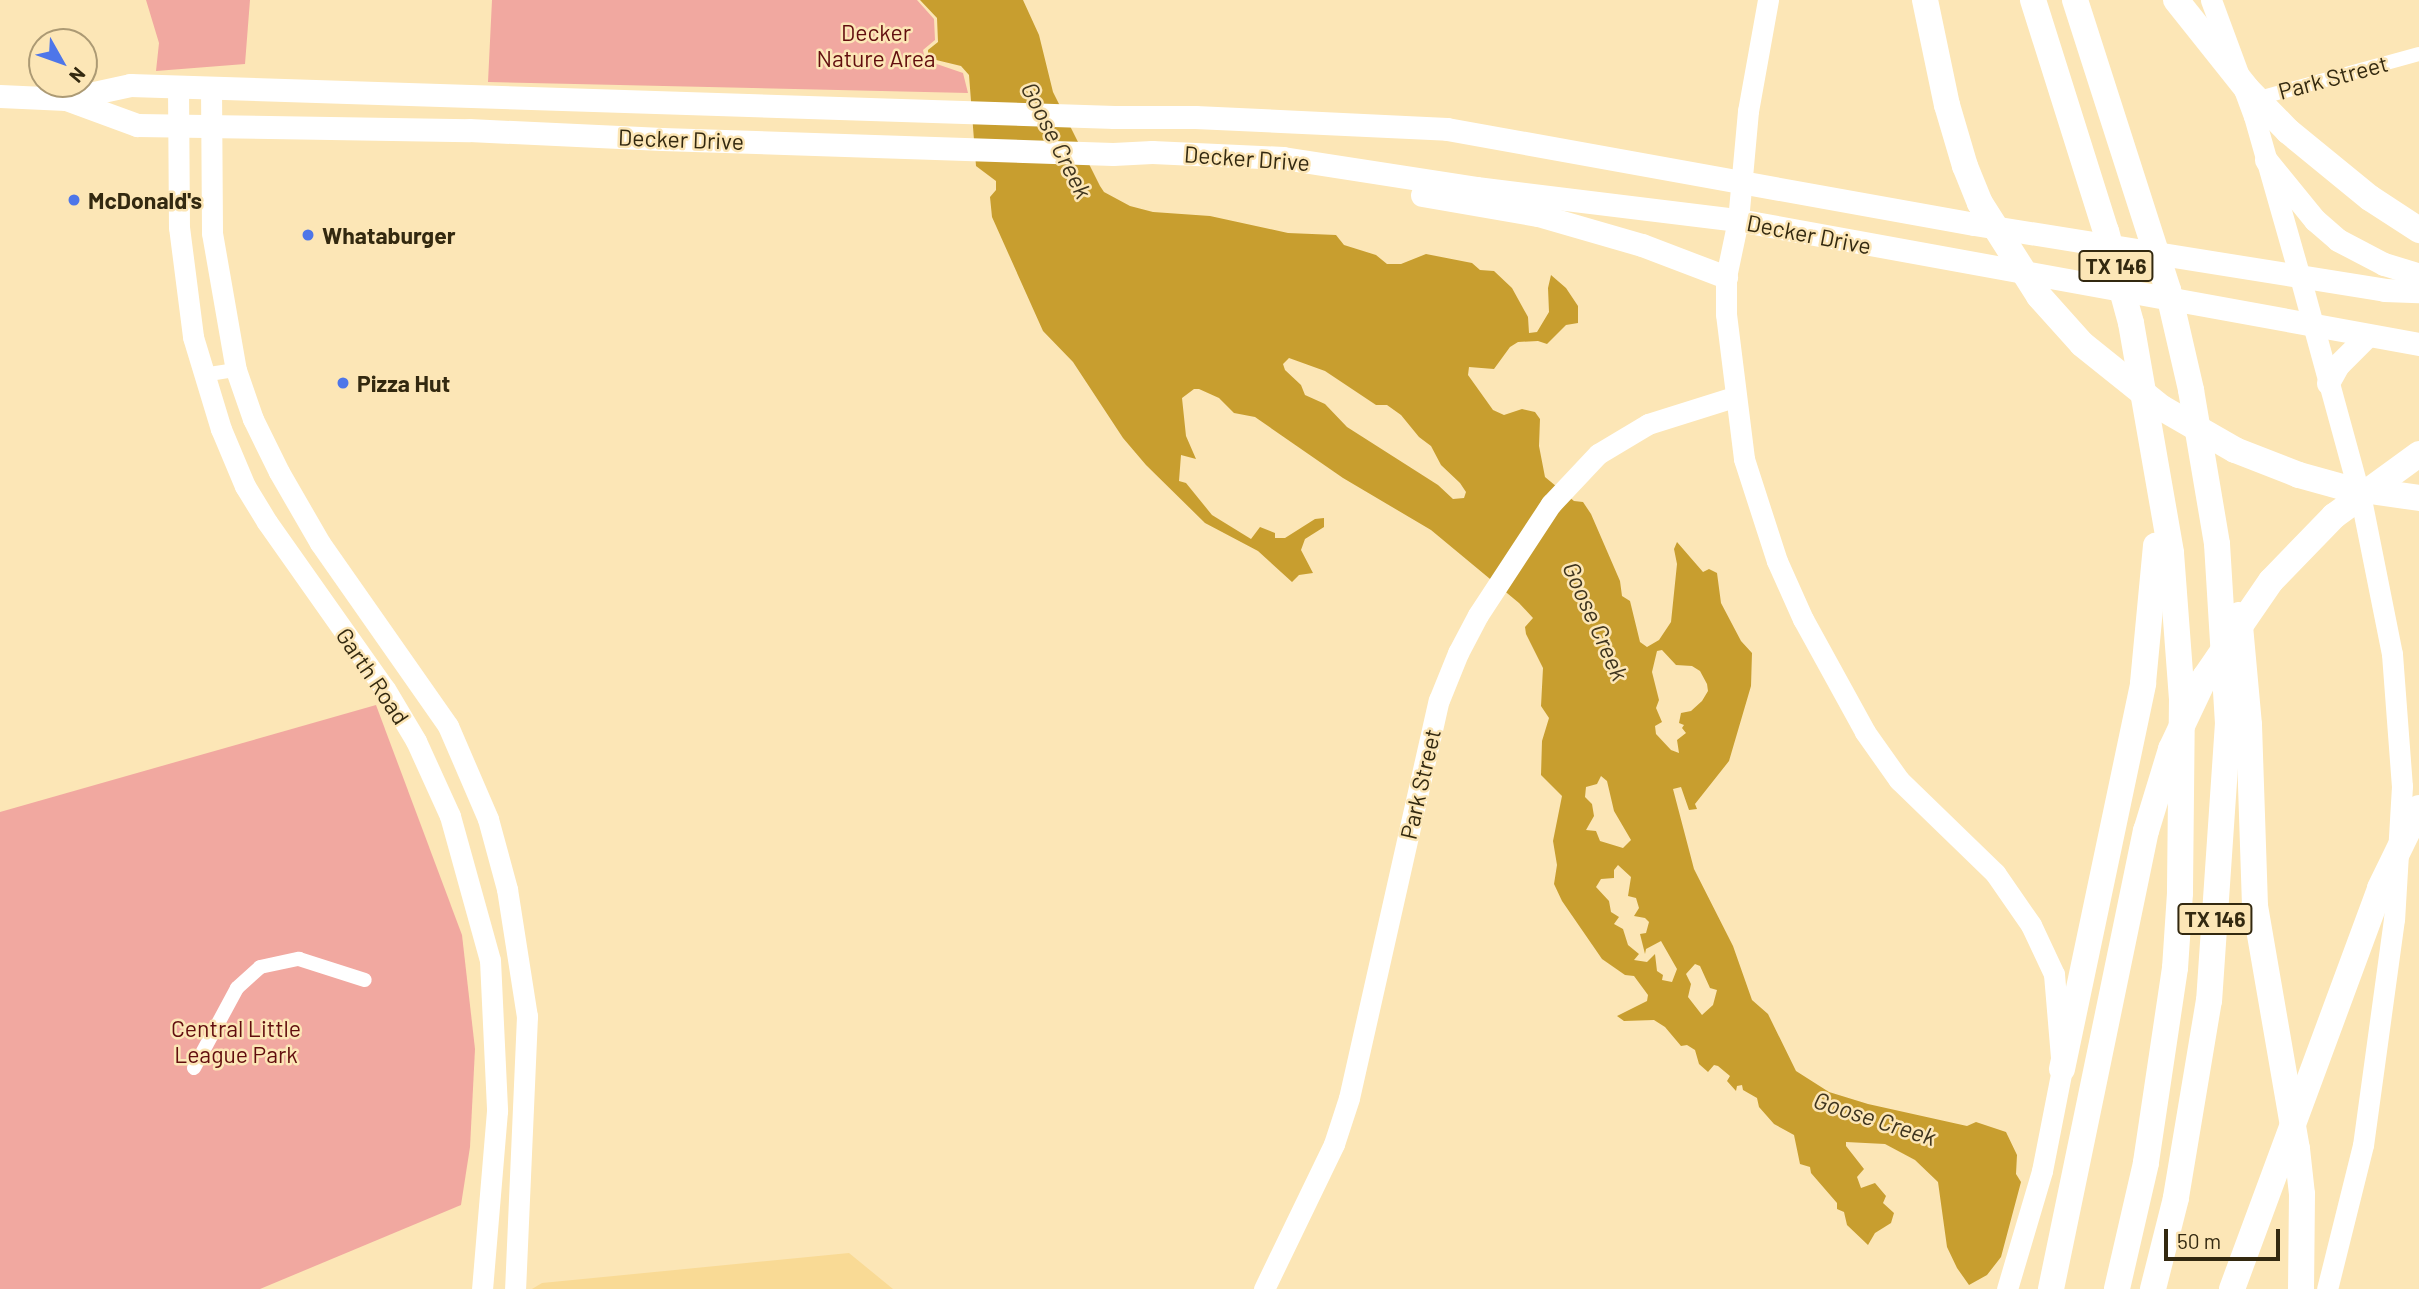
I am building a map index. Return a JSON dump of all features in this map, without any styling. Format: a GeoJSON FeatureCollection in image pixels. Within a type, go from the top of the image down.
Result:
{"type":"FeatureCollection","features":[{"type":"Feature","properties":{"kind":"highway"},"geometry":{"type":"LineString","coordinates":[[1925,0],[1947,105],[1965,166],[1980,202],[2039,296],[2082,344],[2162,408],[2235,450],[2299,475],[2342,487],[2419,498]]}},
{"type":"Feature","properties":{"kind":"highway","name":"TX 146"},"geometry":{"type":"LineString","coordinates":[[2033,0],[2124,297],[2158,468],[2178,640],[2183,763],[2178,918],[2161,1073],[2146,1163],[2117,1289]]}},
{"type":"Feature","properties":{"kind":"highway","name":"TX 146"},"geometry":{"type":"LineString","coordinates":[[2076,0],[2130,163],[2168,290],[2191,390],[2217,544],[2228,723],[2209,1000],[2176,1198],[2153,1289]]}},
{"type":"Feature","properties":{"kind":"highway"},"geometry":{"type":"LineString","coordinates":[[2176,0],[2247,89],[2288,131],[2370,198],[2419,230]]}},
{"type":"Feature","properties":{"kind":"highway"},"geometry":{"type":"LineString","coordinates":[[2051,1289],[2146,831],[2171,749],[2205,677],[2271,581],[2334,516],[2419,454]]}},
{"type":"Feature","properties":{"kind":"highway"},"geometry":{"type":"LineString","coordinates":[[2062,1069],[2143,683],[2154,598],[2158,468]]}},
{"type":"Feature","properties":{"kind":"highway"},"geometry":{"type":"LineString","coordinates":[[2217,544],[2236,589],[2246,667],[2255,906],[2297,1149],[2302,1194],[2301,1289]]}},
{"type":"Feature","properties":{"kind":"highway"},"geometry":{"type":"LineString","coordinates":[[2232,1289],[2380,888],[2419,808]]}},
{"type":"Feature","properties":{"kind":"main road"},"geometry":{"type":"LineString","coordinates":[[1769,0],[1748,111],[1738,220],[1726,277],[1726,314],[1734,397],[1744,459],[1760,513],[1803,619],[1865,732],[1899,780],[1995,873],[2031,925],[2054,974],[2062,1069],[2042,1171],[2007,1289]]}},
{"type":"Feature","properties":{"kind":"main road"},"geometry":{"type":"LineString","coordinates":[[2211,0],[2248,101],[2300,277],[2362,504],[2392,654],[2402,786],[2394,919],[2378,1059],[2363,1144],[2327,1289]]}},
{"type":"Feature","properties":{"kind":"main road","name":"Decker Drive"},"geometry":{"type":"LineString","coordinates":[[0,96],[66,99],[130,85],[178,86],[1114,117],[1195,117],[1447,129],[2300,277],[2384,290],[2419,291]]}},
{"type":"Feature","properties":{"kind":"main road","name":"Garth Road"},"geometry":{"type":"LineString","coordinates":[[178,86],[179,227],[193,337],[221,429],[245,486],[267,522],[385,689],[416,741],[450,816],[490,960],[497,1065],[497,1111],[482,1289]]}},
{"type":"Feature","properties":{"kind":"main road","name":"Garth Road"},"geometry":{"type":"LineString","coordinates":[[211,87],[209,125],[212,233],[236,370],[253,419],[320,543],[448,726],[468,769],[492,834],[507,889],[526,1004],[526,1068],[515,1289]]}},
{"type":"Feature","properties":{"kind":"main road","name":"Decker Drive"},"geometry":{"type":"LineString","coordinates":[[66,99],[137,125],[469,130],[1283,158],[1476,188],[1738,220],[2312,327],[2419,344]]}},
{"type":"Feature","properties":{"kind":"main road"},"geometry":{"type":"LineString","coordinates":[[1283,158],[1380,187],[1538,215],[1642,245],[1726,277]]}},
{"type":"Feature","properties":{"kind":"main road"},"geometry":{"type":"LineString","coordinates":[[2266,160],[2315,220],[2338,240],[2363,255],[2419,275]]}},
{"type":"Feature","properties":{"kind":"main road"},"geometry":{"type":"LineString","coordinates":[[2328,383],[2338,365],[2367,336]]}},
{"type":"Feature","properties":{"kind":"main road","name":"Park Street"},"geometry":{"type":"LineString","coordinates":[[1264,1289],[1334,1144],[1349,1098],[1439,700],[1458,653],[1478,614],[1551,504],[1580,471],[1619,439],[1648,424],[1734,397]]}},
{"type":"Feature","properties":{"kind":"main road"},"geometry":{"type":"LineString","coordinates":[[267,522],[297,504]]}},
{"type":"Feature","properties":{"kind":"main road"},"geometry":{"type":"LineString","coordinates":[[385,689],[411,670]]}},
{"type":"Feature","properties":{"kind":"main road"},"geometry":{"type":"LineString","coordinates":[[457,843],[492,834]]}},
{"type":"Feature","properties":{"kind":"main road"},"geometry":{"type":"LineString","coordinates":[[497,1065],[526,1068]]}},
{"type":"Feature","properties":{"kind":"street","name":"Park Street"},"geometry":{"type":"LineString","coordinates":[[2248,101],[2419,54]]}},
{"type":"Feature","properties":{"kind":"street"},"geometry":{"type":"LineString","coordinates":[[203,375],[236,370]]}},
{"type":"Feature","properties":{"kind":"street"},"geometry":{"type":"LineString","coordinates":[[194,1068],[237,988],[260,967],[299,959],[365,980]]}},
{"type":"Feature","properties":{"kind":"shaded area"},"geometry":{"type":"Polygon","coordinates":[[[849,1253],[893,1289],[532,1289],[542,1283],[849,1253]]]}},
{"type":"Feature","properties":{"kind":"green space"},"geometry":{"type":"Polygon","coordinates":[[[146,0],[250,0],[245,64],[156,71],[159,43],[146,0]]]}},
{"type":"Feature","properties":{"kind":"green space","name":"Decker Nature Area"},"geometry":{"type":"Polygon","coordinates":[[[492,0],[917,0],[934,19],[935,40],[923,50],[925,60],[963,73],[968,93],[488,82],[492,0]]]}},
{"type":"Feature","properties":{"kind":"green space","name":"Central Little League Park"},"geometry":{"type":"Polygon","coordinates":[[[376,705],[462,935],[475,1049],[470,1147],[461,1205],[260,1289],[0,1289],[0,812],[376,705]]]}},
{"type":"Feature","properties":{"kind":"water","name":"Goose Creek"},"geometry":{"type":"Polygon","coordinates":[[[920,0],[1023,0],[1039,35],[1053,92],[1100,186],[1104,192],[1130,206],[1153,212],[1210,216],[1288,233],[1336,235],[1344,245],[1376,255],[1387,264],[1401,264],[1426,254],[1472,263],[1480,270],[1494,271],[1512,288],[1528,317],[1529,333],[1537,332],[1549,312],[1548,288],[1551,275],[1566,288],[1578,306],[1578,323],[1566,325],[1547,344],[1538,341],[1518,342],[1510,347],[1494,369],[1469,367],[1468,375],[1493,410],[1504,415],[1522,409],[1535,412],[1540,419],[1539,446],[1545,477],[1574,501],[1583,502],[1591,514],[1620,581],[1622,596],[1630,601],[1640,642],[1647,647],[1659,640],[1671,622],[1677,564],[1674,549],[1677,542],[1703,572],[1709,569],[1717,573],[1721,603],[1741,641],[1752,653],[1751,686],[1729,761],[1695,804],[1697,809],[1689,810],[1681,787],[1673,789],[1694,869],[1733,946],[1752,1000],[1768,1014],[1796,1071],[1829,1092],[1868,1104],[1967,1126],[1976,1122],[2006,1132],[2017,1155],[2016,1174],[2021,1182],[2001,1257],[1987,1275],[1969,1285],[1957,1268],[1947,1247],[1938,1182],[1915,1160],[1885,1144],[1846,1142],[1846,1146],[1864,1169],[1857,1177],[1861,1188],[1875,1183],[1886,1196],[1883,1203],[1894,1213],[1891,1223],[1875,1233],[1868,1245],[1847,1225],[1844,1212],[1837,1209],[1837,1203],[1811,1173],[1810,1167],[1800,1164],[1794,1135],[1774,1124],[1759,1107],[1757,1098],[1743,1090],[1742,1085],[1737,1086],[1736,1091],[1727,1081],[1730,1076],[1718,1066],[1714,1065],[1708,1072],[1699,1064],[1695,1050],[1687,1045],[1681,1046],[1665,1027],[1654,1020],[1624,1021],[1617,1016],[1647,1001],[1648,995],[1634,976],[1625,975],[1602,959],[1562,901],[1554,884],[1557,865],[1553,841],[1562,796],[1541,775],[1542,741],[1549,718],[1541,706],[1543,668],[1526,634],[1525,627],[1533,618],[1519,603],[1431,530],[1343,478],[1255,417],[1234,413],[1219,398],[1199,389],[1194,389],[1182,398],[1186,436],[1196,459],[1181,455],[1179,481],[1186,483],[1212,515],[1251,539],[1260,527],[1275,533],[1275,538],[1285,538],[1315,519],[1324,518],[1324,527],[1305,539],[1301,550],[1313,573],[1299,575],[1292,582],[1258,551],[1205,523],[1146,465],[1123,438],[1073,362],[1043,331],[992,217],[990,197],[996,190],[996,181],[976,166],[969,75],[961,66],[928,58],[928,50],[938,42],[937,18],[920,0]],[[1289,358],[1283,364],[1285,370],[1301,385],[1305,395],[1325,404],[1347,427],[1438,485],[1453,499],[1464,498],[1466,492],[1460,483],[1441,465],[1431,446],[1419,437],[1401,415],[1387,405],[1376,405],[1325,371],[1289,358]],[[1662,650],[1657,651],[1652,672],[1659,700],[1656,708],[1662,722],[1655,726],[1656,734],[1671,750],[1679,753],[1677,740],[1686,733],[1682,728],[1684,725],[1679,723],[1681,713],[1691,711],[1702,701],[1708,691],[1707,684],[1700,671],[1692,666],[1676,665],[1662,650]],[[1601,776],[1597,784],[1586,787],[1585,797],[1592,804],[1594,816],[1586,830],[1596,831],[1600,841],[1623,848],[1631,840],[1614,811],[1607,781],[1601,776]],[[1618,865],[1614,870],[1614,878],[1601,879],[1596,887],[1609,901],[1611,912],[1619,917],[1614,924],[1623,929],[1628,945],[1639,954],[1634,960],[1647,962],[1655,954],[1657,971],[1663,975],[1662,980],[1672,982],[1677,969],[1661,941],[1646,949],[1645,954],[1640,934],[1646,933],[1649,922],[1645,918],[1634,916],[1639,908],[1636,898],[1628,896],[1631,877],[1618,865]],[[1695,964],[1686,974],[1691,984],[1688,997],[1702,1015],[1713,1005],[1717,990],[1710,988],[1700,966],[1695,964]]]}},
{"type":"Feature","properties":{"kind":"place","name":"McDonald's"},"geometry":{"type":"Point","coordinates":[74,200]}},
{"type":"Feature","properties":{"kind":"place","name":"Whataburger"},"geometry":{"type":"Point","coordinates":[308,235]}},
{"type":"Feature","properties":{"kind":"place","name":"Pizza Hut"},"geometry":{"type":"Point","coordinates":[343,383]}}]}
